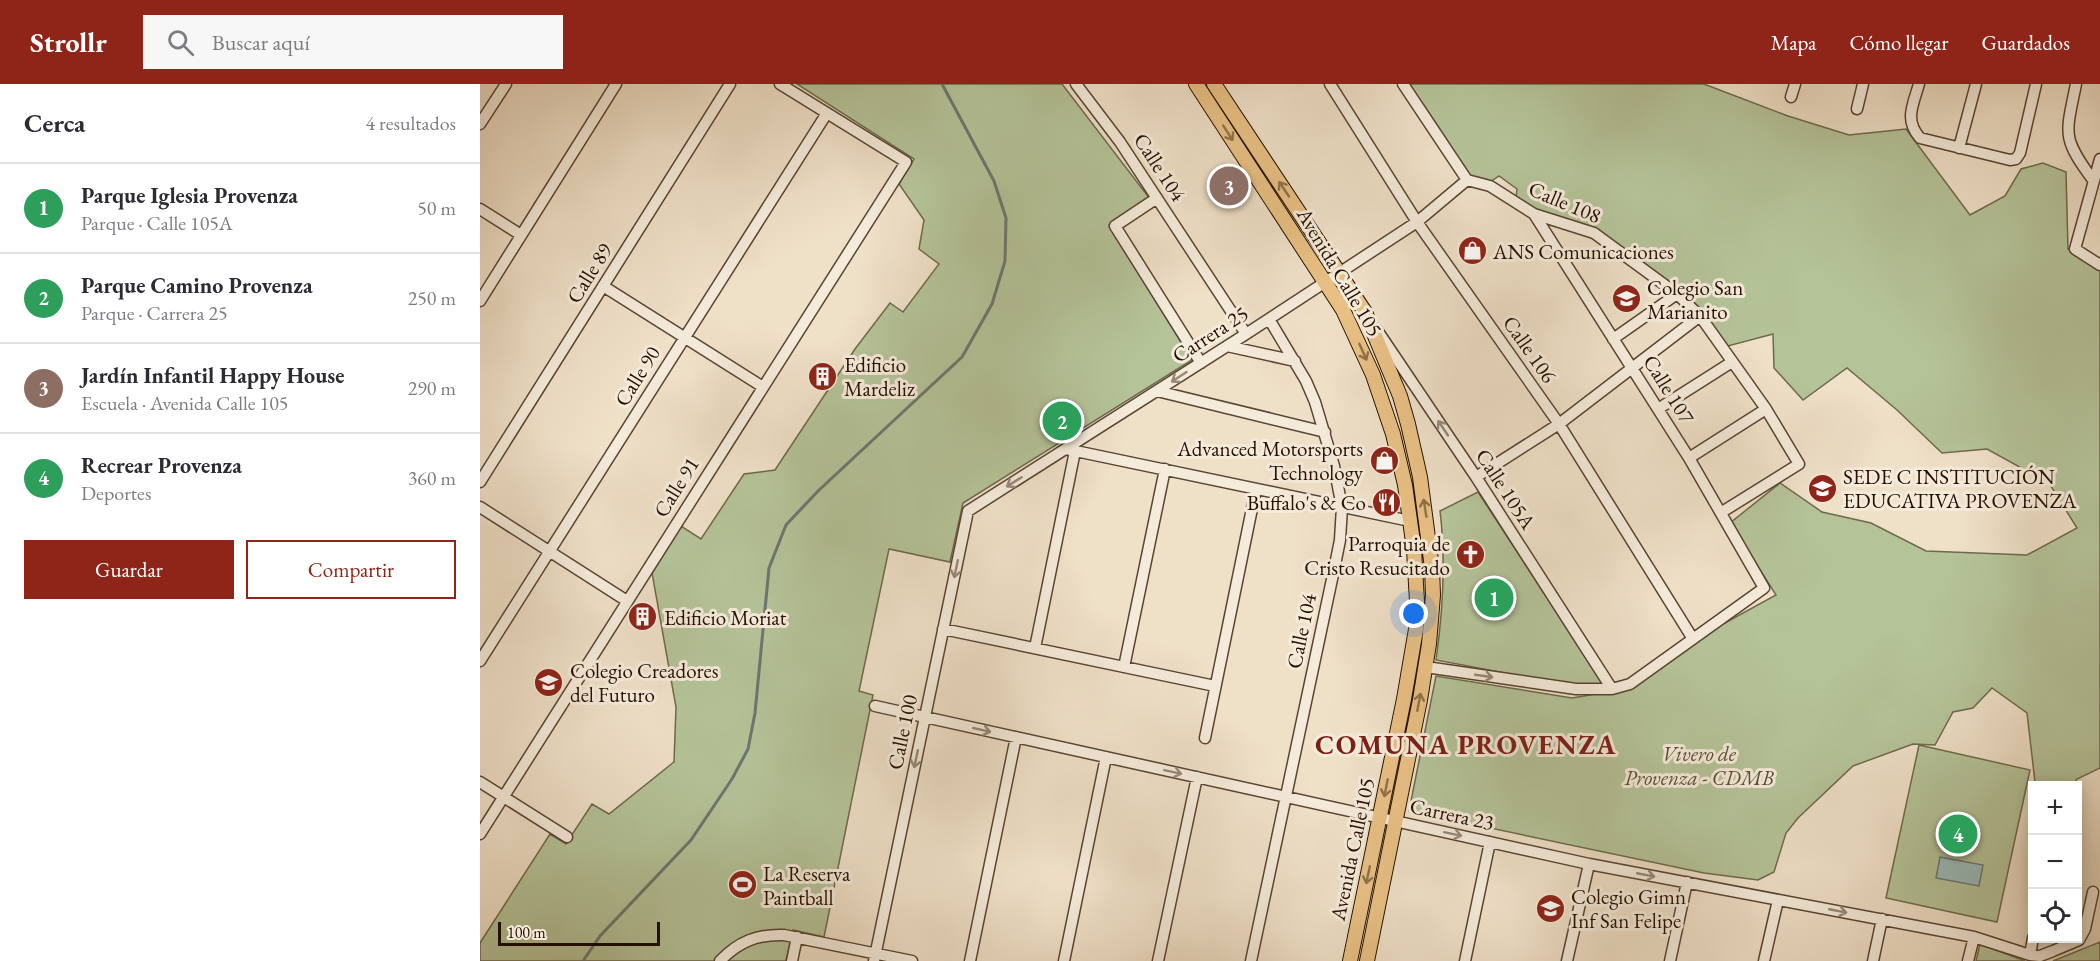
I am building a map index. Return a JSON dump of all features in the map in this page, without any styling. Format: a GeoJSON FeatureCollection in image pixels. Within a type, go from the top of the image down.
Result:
{"type":"FeatureCollection","features":[{"type":"Feature","properties":{"kind":"main road","name":"Avenida Calle 105"},"geometry":{"type":"LineString","coordinates":[[1196,84],[1343,310],[1380,392],[1399,457],[1416,575],[1416,629],[1350,961]]}},
{"type":"Feature","properties":{"kind":"main road","name":"Avenida Calle 105"},"geometry":{"type":"LineString","coordinates":[[1214,84],[1365,312],[1400,396],[1420,477],[1432,577],[1431,622],[1426,667],[1366,961]]}},
{"type":"Feature","properties":{"kind":"street"},"geometry":{"type":"LineString","coordinates":[[480,124],[506,84]]}},
{"type":"Feature","properties":{"kind":"street"},"geometry":{"type":"LineString","coordinates":[[480,301],[616,84]]}},
{"type":"Feature","properties":{"kind":"street","name":"Calle 89"},"geometry":{"type":"LineString","coordinates":[[480,482],[730,84]]}},
{"type":"Feature","properties":{"kind":"street"},"geometry":{"type":"LineString","coordinates":[[780,84],[827,113]]}},
{"type":"Feature","properties":{"kind":"street","name":"Calle 104"},"geometry":{"type":"LineString","coordinates":[[1076,84],[1120,142],[1246,334]]}},
{"type":"Feature","properties":{"kind":"street","name":"Calle 106"},"geometry":{"type":"LineString","coordinates":[[1330,84],[1417,222],[1559,424],[1694,639]]}},
{"type":"Feature","properties":{"kind":"street"},"geometry":{"type":"LineString","coordinates":[[1403,84],[1467,180]]}},
{"type":"Feature","properties":{"kind":"street"},"geometry":{"type":"LineString","coordinates":[[1791,97],[1795,84]]}},
{"type":"Feature","properties":{"kind":"street"},"geometry":{"type":"LineString","coordinates":[[1857,109],[1863,84]]}},
{"type":"Feature","properties":{"kind":"street"},"geometry":{"type":"LineString","coordinates":[[1919,84],[1910,120],[1914,132],[1920,138],[2010,160],[2016,159],[2020,153],[2036,84]]}},
{"type":"Feature","properties":{"kind":"street"},"geometry":{"type":"LineString","coordinates":[[1959,148],[1976,84]]}},
{"type":"Feature","properties":{"kind":"street"},"geometry":{"type":"LineString","coordinates":[[2076,84],[2067,129],[2070,144],[2078,160],[2093,180]]}},
{"type":"Feature","properties":{"kind":"street","name":"Calle 91"},"geometry":{"type":"LineString","coordinates":[[480,834],[906,162],[827,113]]}},
{"type":"Feature","properties":{"kind":"street","name":"Calle 90"},"geometry":{"type":"LineString","coordinates":[[480,660],[827,113]]}},
{"type":"Feature","properties":{"kind":"street"},"geometry":{"type":"LineString","coordinates":[[2100,159],[2075,249],[2100,265]]}},
{"type":"Feature","properties":{"kind":"street","name":"Carrera 25"},"geometry":{"type":"LineString","coordinates":[[968,511],[1071,450],[1157,391],[1417,222],[1467,180]]}},
{"type":"Feature","properties":{"kind":"street","name":"Calle 108"},"geometry":{"type":"LineString","coordinates":[[1467,180],[1490,186],[1534,214],[1594,233],[1677,294],[1700,316],[1766,409],[1799,464],[1722,512]]}},
{"type":"Feature","properties":{"kind":"street"},"geometry":{"type":"LineString","coordinates":[[1157,198],[1115,226],[1201,363]]}},
{"type":"Feature","properties":{"kind":"street"},"geometry":{"type":"LineString","coordinates":[[480,209],[521,235]]}},
{"type":"Feature","properties":{"kind":"street","name":"Calle 107"},"geometry":{"type":"LineString","coordinates":[[1534,214],[1689,458],[1764,588],[1694,639]]}},
{"type":"Feature","properties":{"kind":"street"},"geometry":{"type":"LineString","coordinates":[[603,286],[763,387]]}},
{"type":"Feature","properties":{"kind":"street"},"geometry":{"type":"LineString","coordinates":[[1613,339],[1677,294]]}},
{"type":"Feature","properties":{"kind":"street","name":"Calle 105A"},"geometry":{"type":"LineString","coordinates":[[1365,312],[1476,477],[1612,689]]}},
{"type":"Feature","properties":{"kind":"street"},"geometry":{"type":"LineString","coordinates":[[1476,477],[1559,424],[1700,316]]}},
{"type":"Feature","properties":{"kind":"street","name":"Calle 104"},"geometry":{"type":"LineString","coordinates":[[1251,961],[1340,540],[1342,507],[1334,466],[1315,402],[1295,361],[1269,319]]}},
{"type":"Feature","properties":{"kind":"street"},"geometry":{"type":"LineString","coordinates":[[1227,346],[1295,361]]}},
{"type":"Feature","properties":{"kind":"street"},"geometry":{"type":"LineString","coordinates":[[1658,409],[1732,362]]}},
{"type":"Feature","properties":{"kind":"street"},"geometry":{"type":"LineString","coordinates":[[1157,391],[1325,432]]}},
{"type":"Feature","properties":{"kind":"street"},"geometry":{"type":"LineString","coordinates":[[1689,458],[1766,409]]}},
{"type":"Feature","properties":{"kind":"street"},"geometry":{"type":"LineString","coordinates":[[1035,648],[1071,450],[1410,521]]}},
{"type":"Feature","properties":{"kind":"street"},"geometry":{"type":"LineString","coordinates":[[1124,667],[1165,470]]}},
{"type":"Feature","properties":{"kind":"street"},"geometry":{"type":"LineString","coordinates":[[1205,738],[1256,489]]}},
{"type":"Feature","properties":{"kind":"street"},"geometry":{"type":"LineString","coordinates":[[480,507],[627,601]]}},
{"type":"Feature","properties":{"kind":"street","name":"Calle 100"},"geometry":{"type":"LineString","coordinates":[[875,957],[968,511]]}},
{"type":"Feature","properties":{"kind":"street"},"geometry":{"type":"LineString","coordinates":[[944,629],[1215,686]]}},
{"type":"Feature","properties":{"kind":"street"},"geometry":{"type":"LineString","coordinates":[[1426,667],[1576,689],[1612,689],[1630,684],[1694,639]]}},
{"type":"Feature","properties":{"kind":"street","name":"Carrera 23"},"geometry":{"type":"LineString","coordinates":[[875,706],[1589,864],[1974,937],[2030,955]]}},
{"type":"Feature","properties":{"kind":"street"},"geometry":{"type":"LineString","coordinates":[[970,961],[1017,737]]}},
{"type":"Feature","properties":{"kind":"street"},"geometry":{"type":"LineString","coordinates":[[1064,961],[1106,757]]}},
{"type":"Feature","properties":{"kind":"street"},"geometry":{"type":"LineString","coordinates":[[1158,961],[1197,777]]}},
{"type":"Feature","properties":{"kind":"street"},"geometry":{"type":"LineString","coordinates":[[480,782],[567,837]]}},
{"type":"Feature","properties":{"kind":"street"},"geometry":{"type":"LineString","coordinates":[[1465,961],[1490,842]]}},
{"type":"Feature","properties":{"kind":"street"},"geometry":{"type":"LineString","coordinates":[[1567,961],[1589,864]]}},
{"type":"Feature","properties":{"kind":"street"},"geometry":{"type":"LineString","coordinates":[[1670,961],[1687,882]]}},
{"type":"Feature","properties":{"kind":"street"},"geometry":{"type":"LineString","coordinates":[[2032,943],[2030,955],[2040,956],[2079,940],[2085,929],[2093,892]]}},
{"type":"Feature","properties":{"kind":"street"},"geometry":{"type":"LineString","coordinates":[[1764,961],[1778,900]]}},
{"type":"Feature","properties":{"kind":"street"},"geometry":{"type":"LineString","coordinates":[[1873,961],[1882,919]]}},
{"type":"Feature","properties":{"kind":"street"},"geometry":{"type":"LineString","coordinates":[[720,961],[730,950],[748,939],[773,934],[797,937],[875,957],[912,961]]}},
{"type":"Feature","properties":{"kind":"street"},"geometry":{"type":"LineString","coordinates":[[792,961],[797,937]]}},
{"type":"Feature","properties":{"kind":"street"},"geometry":{"type":"LineString","coordinates":[[1968,961],[1974,937]]}},
{"type":"Feature","properties":{"kind":"green space"},"geometry":{"type":"Polygon","coordinates":[[[797,84],[1062,84],[1150,199],[1109,225],[1192,360],[963,503],[950,562],[889,549],[859,691],[873,695],[824,937],[793,930],[786,961],[480,961],[480,943],[550,834],[566,844],[592,804],[609,814],[674,762],[676,707],[652,573],[681,526],[701,539],[744,474],[775,470],[855,349],[890,303],[903,312],[939,264],[919,249],[924,220],[899,184],[914,159],[797,84]]]}},
{"type":"Feature","properties":{"kind":"green space","name":"Vivero de Provenza - CDMB"},"geometry":{"type":"Polygon","coordinates":[[[1407,84],[1704,84],[1788,116],[1849,135],[1906,129],[1970,215],[2005,196],[2021,169],[2043,163],[2066,172],[2068,249],[2083,255],[2100,270],[2100,768],[2076,781],[2035,781],[2027,713],[1992,688],[1973,708],[1953,712],[1935,745],[1913,744],[1853,766],[1798,818],[1786,833],[1774,872],[1758,880],[1704,873],[1409,811],[1436,676],[1572,698],[1626,689],[1703,635],[1776,595],[1730,523],[1780,483],[1822,512],[1871,523],[1926,551],[2027,555],[2077,528],[2049,483],[1987,449],[1942,453],[1897,410],[1847,368],[1803,400],[1774,368],[1773,334],[1728,346],[1703,315],[1594,230],[1542,214],[1516,198],[1517,189],[1499,176],[1490,182],[1469,177],[1407,84]]]}},
{"type":"Feature","properties":{"kind":"green space"},"geometry":{"type":"Polygon","coordinates":[[[1478,492],[1605,687],[1574,686],[1436,660],[1443,586],[1440,511],[1478,492]]]}},
{"type":"Feature","properties":{"kind":"green space"},"geometry":{"type":"Polygon","coordinates":[[[1919,745],[2030,770],[1997,922],[1886,898],[1919,745]]]}},
{"type":"Feature","properties":{"kind":"green space"},"geometry":{"type":"Polygon","coordinates":[[[2100,942],[2100,961],[2053,961],[2100,942]]]}},
{"type":"Feature","properties":{"kind":"green space"},"geometry":{"type":"Polygon","coordinates":[[[1980,944],[2025,961],[1976,961],[1980,944]]]}},
{"type":"Feature","properties":{"kind":"water"},"geometry":{"type":"Polygon","coordinates":[[[1940,857],[1983,865],[1979,886],[1936,878],[1940,857]]]}},
{"type":"Feature","properties":{"kind":"waterway"},"geometry":{"type":"LineString","coordinates":[[583,961],[600,936],[691,840],[732,779],[748,749],[755,713],[769,568],[786,525],[818,491],[962,357],[992,304],[1005,261],[1006,218],[994,181],[942,84]]}},
{"type":"Feature","properties":{"kind":"place","name":"Jardín Infantil Happy House"},"geometry":{"type":"Point","coordinates":[1229,186]}},
{"type":"Feature","properties":{"kind":"place","name":"ANS Comunicaciones"},"geometry":{"type":"Point","coordinates":[1472,251]}},
{"type":"Feature","properties":{"kind":"place","name":"Colegio San Marianito"},"geometry":{"type":"Point","coordinates":[1626,299]}},
{"type":"Feature","properties":{"kind":"place","name":"Edificio Mardeliz"},"geometry":{"type":"Point","coordinates":[823,376]}},
{"type":"Feature","properties":{"kind":"place","name":"Parque Camino Provenza"},"geometry":{"type":"Point","coordinates":[1062,421]}},
{"type":"Feature","properties":{"kind":"place","name":"Advanced Motorsports Technology"},"geometry":{"type":"Point","coordinates":[1384,460]}},
{"type":"Feature","properties":{"kind":"place","name":"SEDE C INSTITUCIÓN EDUCATIVA PROVENZA"},"geometry":{"type":"Point","coordinates":[1822,488]}},
{"type":"Feature","properties":{"kind":"place","name":"Buffalo's & Co"},"geometry":{"type":"Point","coordinates":[1387,502]}},
{"type":"Feature","properties":{"kind":"place","name":"Parroquia de Cristo Resucitado"},"geometry":{"type":"Point","coordinates":[1471,555]}},
{"type":"Feature","properties":{"kind":"place","name":"Parque Iglesia Provenza"},"geometry":{"type":"Point","coordinates":[1494,598]}},
{"type":"Feature","properties":{"kind":"place","name":"Edificio Moriat"},"geometry":{"type":"Point","coordinates":[643,617]}},
{"type":"Feature","properties":{"kind":"place","name":"Colegio Creadores del Futuro"},"geometry":{"type":"Point","coordinates":[549,682]}},
{"type":"Feature","properties":{"kind":"place","name":"Recrear Provenza"},"geometry":{"type":"Point","coordinates":[1958,834]}},
{"type":"Feature","properties":{"kind":"place","name":"La Reserva Paintball"},"geometry":{"type":"Point","coordinates":[742,885]}},
{"type":"Feature","properties":{"kind":"place","name":"Colegio Gimn Inf San Felipe"},"geometry":{"type":"Point","coordinates":[1550,908]}},
{"type":"Feature","properties":{"kind":"district","name":"COMUNA PROVENZA"},"geometry":{"type":"Point","coordinates":[1466,744]}}]}
